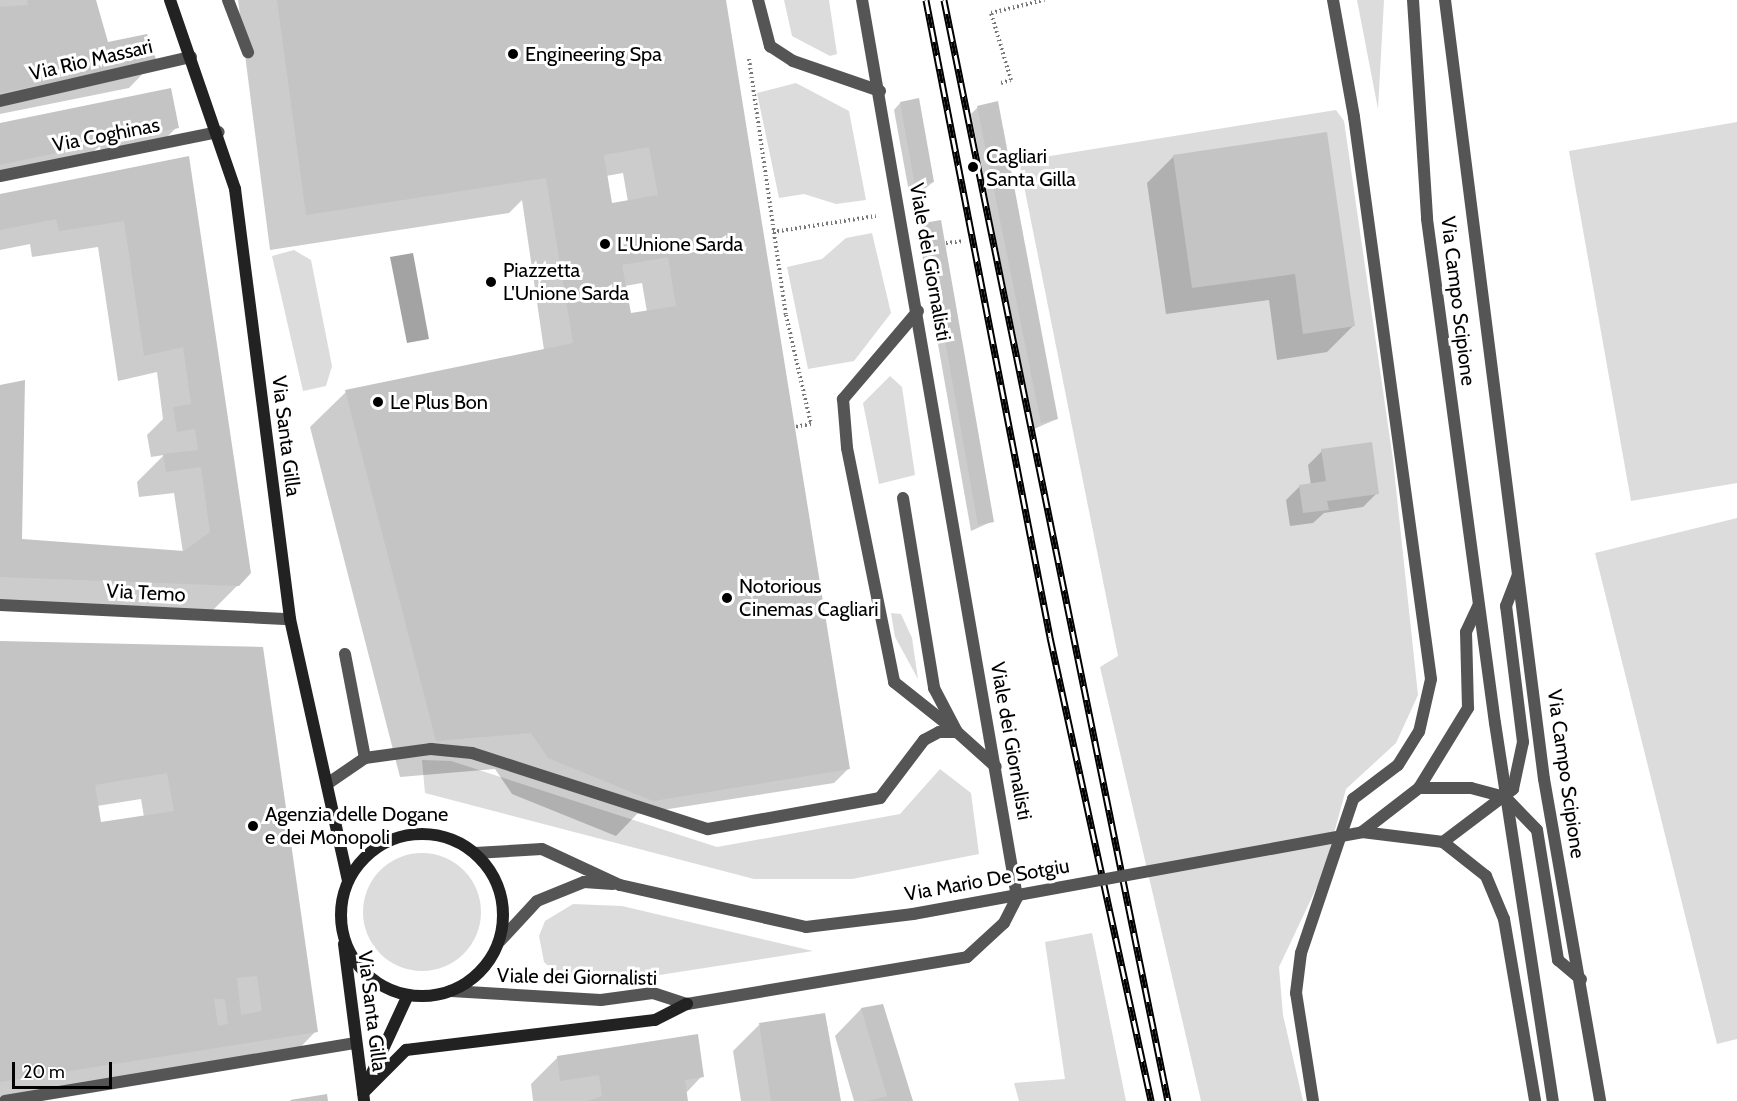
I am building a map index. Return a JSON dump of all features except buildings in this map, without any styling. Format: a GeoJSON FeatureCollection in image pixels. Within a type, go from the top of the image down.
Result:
{"type":"FeatureCollection","features":[{"type":"Feature","properties":{"kind":"street","name":"Via Santa Gilla"},"geometry":{"type":"LineString","coordinates":[[170,0],[219,132],[235,189],[290,619],[348,881]]}},
{"type":"Feature","properties":{"kind":"street"},"geometry":{"type":"LineString","coordinates":[[228,0],[248,52]]}},
{"type":"Feature","properties":{"kind":"street"},"geometry":{"type":"LineString","coordinates":[[758,0],[770,46],[793,61],[880,91]]}},
{"type":"Feature","properties":{"kind":"street","name":"Viale dei Giornalisti"},"geometry":{"type":"LineString","coordinates":[[451,991],[601,1000],[653,993],[687,1004],[967,957],[1004,923],[1017,897],[880,91],[862,0]]}},
{"type":"Feature","properties":{"kind":"street"},"geometry":{"type":"LineString","coordinates":[[1313,1101],[1296,993],[1301,953],[1353,799],[1398,765],[1419,732],[1431,679],[1354,117],[1333,0]]}},
{"type":"Feature","properties":{"kind":"street","name":"Via Campo Scipione"},"geometry":{"type":"LineString","coordinates":[[1413,0],[1427,219],[1505,797],[1553,1101]]}},
{"type":"Feature","properties":{"kind":"street","name":"Via Campo Scipione"},"geometry":{"type":"LineString","coordinates":[[1445,0],[1544,779],[1581,979],[1600,1101]]}},
{"type":"Feature","properties":{"kind":"street","name":"Via Rio Massari"},"geometry":{"type":"LineString","coordinates":[[0,101],[191,57]]}},
{"type":"Feature","properties":{"kind":"street","name":"Via Coghinas"},"geometry":{"type":"LineString","coordinates":[[0,176],[219,132]]}},
{"type":"Feature","properties":{"kind":"street"},"geometry":{"type":"LineString","coordinates":[[918,311],[843,399],[847,447],[894,682],[957,732],[996,767]]}},
{"type":"Feature","properties":{"kind":"street"},"geometry":{"type":"LineString","coordinates":[[903,498],[934,688],[957,732]]}},
{"type":"Feature","properties":{"kind":"street","name":"Via Campo Scipione"},"geometry":{"type":"LineString","coordinates":[[1505,797],[1520,774],[1523,742],[1506,606],[1519,574]]}},
{"type":"Feature","properties":{"kind":"street","name":"Via Temo"},"geometry":{"type":"LineString","coordinates":[[0,605],[290,619]]}},
{"type":"Feature","properties":{"kind":"street"},"geometry":{"type":"LineString","coordinates":[[1419,788],[1468,708],[1466,632],[1478,605]]}},
{"type":"Feature","properties":{"kind":"street"},"geometry":{"type":"LineString","coordinates":[[345,654],[365,758]]}},
{"type":"Feature","properties":{"kind":"street"},"geometry":{"type":"LineString","coordinates":[[327,784],[365,758],[431,748],[472,753],[708,829],[880,798],[924,740],[939,732],[957,732]]}},
{"type":"Feature","properties":{"kind":"street"},"geometry":{"type":"LineString","coordinates":[[1419,788],[1471,788],[1505,797]]}},
{"type":"Feature","properties":{"kind":"street","name":"Via Mario De Sotgiu"},"geometry":{"type":"LineString","coordinates":[[1362,832],[1419,788]]}},
{"type":"Feature","properties":{"kind":"street"},"geometry":{"type":"LineString","coordinates":[[1505,797],[1443,842],[1486,876],[1504,919],[1536,1101]]}},
{"type":"Feature","properties":{"kind":"street","name":"Via Campo Scipione"},"geometry":{"type":"LineString","coordinates":[[1505,797],[1537,830],[1558,960],[1581,979]]}},
{"type":"Feature","properties":{"kind":"street","name":"Via Mario De Sotgiu"},"geometry":{"type":"LineString","coordinates":[[500,941],[537,901],[584,882],[620,885],[806,927],[913,914],[1362,832],[1443,842]]}},
{"type":"Feature","properties":{"kind":"street","name":"Via Santa Gilla"},"geometry":{"type":"LineString","coordinates":[[363,1097],[354,1043],[341,907],[348,881],[374,850],[404,836],[446,838],[475,852]]}},
{"type":"Feature","properties":{"kind":"street","name":"Via Mario De Sotgiu"},"geometry":{"type":"LineString","coordinates":[[475,852],[542,849],[620,885]]}},
{"type":"Feature","properties":{"kind":"street"},"geometry":{"type":"LineString","coordinates":[[451,991],[489,963],[500,941],[501,893],[475,852]]}},
{"type":"Feature","properties":{"kind":"street","name":"Via Santa Gilla"},"geometry":{"type":"LineString","coordinates":[[343,934],[360,968],[408,995],[451,991]]}},
{"type":"Feature","properties":{"kind":"street","name":"Via Santa Gilla"},"geometry":{"type":"LineString","coordinates":[[363,1097],[408,995]]}},
{"type":"Feature","properties":{"kind":"street"},"geometry":{"type":"LineString","coordinates":[[363,1097],[406,1050],[655,1020],[687,1004]]}},
{"type":"Feature","properties":{"kind":"street"},"geometry":{"type":"LineString","coordinates":[[5,1101],[354,1043]]}},
{"type":"Feature","properties":{"kind":"path"},"geometry":{"type":"LineString","coordinates":[[1001,83],[1011,80],[990,13],[1044,0]]}},
{"type":"Feature","properties":{"kind":"path"},"geometry":{"type":"LineString","coordinates":[[748,50],[773,232],[811,424],[794,427]]}},
{"type":"Feature","properties":{"kind":"path"},"geometry":{"type":"LineString","coordinates":[[773,232],[880,215]]}},
{"type":"Feature","properties":{"kind":"path"},"geometry":{"type":"LineString","coordinates":[[946,243],[964,241]]}},
{"type":"Feature","properties":{"kind":"shaded area"},"geometry":{"type":"Polygon","coordinates":[[[784,0],[829,0],[837,54],[830,56],[792,36],[784,0]]]}},
{"type":"Feature","properties":{"kind":"shaded area"},"geometry":{"type":"Polygon","coordinates":[[[1357,0],[1384,0],[1378,109],[1357,0]]]}},
{"type":"Feature","properties":{"kind":"shaded area"},"geometry":{"type":"Polygon","coordinates":[[[796,83],[849,111],[866,200],[836,204],[804,194],[779,198],[757,93],[796,83]]]}},
{"type":"Feature","properties":{"kind":"shaded area"},"geometry":{"type":"Polygon","coordinates":[[[1336,110],[1344,121],[1393,460],[1418,695],[1396,743],[1346,789],[1323,874],[1279,967],[1283,1015],[1303,1101],[1201,1101],[1100,667],[1118,656],[1019,161],[1336,110]]]}},
{"type":"Feature","properties":{"kind":"shaded area"},"geometry":{"type":"Polygon","coordinates":[[[1737,122],[1737,483],[1631,501],[1569,151],[1737,122]]]}},
{"type":"Feature","properties":{"kind":"shaded area"},"geometry":{"type":"Polygon","coordinates":[[[872,233],[891,313],[854,361],[808,369],[787,267],[822,259],[846,238],[872,233]]]}},
{"type":"Feature","properties":{"kind":"shaded area"},"geometry":{"type":"Polygon","coordinates":[[[294,250],[311,260],[332,366],[326,386],[303,391],[272,256],[294,250]]]}},
{"type":"Feature","properties":{"kind":"shaded area"},"geometry":{"type":"Polygon","coordinates":[[[413,253],[429,339],[407,343],[390,257],[413,253]]]}},
{"type":"Feature","properties":{"kind":"shaded area"},"geometry":{"type":"Polygon","coordinates":[[[890,376],[902,387],[915,475],[879,484],[863,403],[890,376]]]}},
{"type":"Feature","properties":{"kind":"shaded area"},"geometry":{"type":"Polygon","coordinates":[[[1737,518],[1737,1039],[1717,1044],[1595,553],[1737,518]]]}},
{"type":"Feature","properties":{"kind":"shaded area"},"geometry":{"type":"Polygon","coordinates":[[[891,613],[901,614],[912,638],[918,679],[895,637],[891,613]]]}},
{"type":"Feature","properties":{"kind":"shaded area"},"geometry":{"type":"Polygon","coordinates":[[[422,760],[451,761],[717,847],[900,814],[940,769],[971,793],[979,854],[852,879],[754,879],[425,793],[422,760]]]}},
{"type":"Feature","properties":{"kind":"shaded area"},"geometry":{"type":"Polygon","coordinates":[[[422,853],[444,858],[464,870],[476,890],[481,912],[476,934],[464,954],[444,966],[422,971],[400,966],[380,954],[368,934],[363,912],[368,890],[380,870],[400,858],[422,853]]]}},
{"type":"Feature","properties":{"kind":"shaded area"},"geometry":{"type":"Polygon","coordinates":[[[573,904],[622,906],[813,951],[653,976],[646,982],[575,979],[559,975],[544,962],[539,936],[545,921],[573,904]]]}},
{"type":"Feature","properties":{"kind":"shaded area"},"geometry":{"type":"Polygon","coordinates":[[[1092,933],[1126,1101],[1019,1101],[1014,1083],[1065,1079],[1045,942],[1092,933]]]}},
{"type":"Feature","properties":{"kind":"railway"},"geometry":{"type":"LineString","coordinates":[[926,0],[1050,637],[1151,1101]]}},
{"type":"Feature","properties":{"kind":"railway"},"geometry":{"type":"LineString","coordinates":[[944,0],[1168,1101]]}},
{"type":"Feature","properties":{"kind":"place","name":"Engineering Spa"},"geometry":{"type":"Point","coordinates":[513,54]}},
{"type":"Feature","properties":{"kind":"place","name":"Cagliari Santa Gilla"},"geometry":{"type":"Point","coordinates":[973,167]}},
{"type":"Feature","properties":{"kind":"place","name":"L'Unione Sarda"},"geometry":{"type":"Point","coordinates":[605,244]}},
{"type":"Feature","properties":{"kind":"place","name":"Piazzetta L'Unione Sarda"},"geometry":{"type":"Point","coordinates":[491,282]}},
{"type":"Feature","properties":{"kind":"place","name":"Le Plus Bon"},"geometry":{"type":"Point","coordinates":[378,402]}},
{"type":"Feature","properties":{"kind":"place","name":"Notorious Cinemas Cagliari"},"geometry":{"type":"Point","coordinates":[727,598]}},
{"type":"Feature","properties":{"kind":"place","name":"Agenzia delle Dogane e dei Monopoli"},"geometry":{"type":"Point","coordinates":[253,826]}}]}
